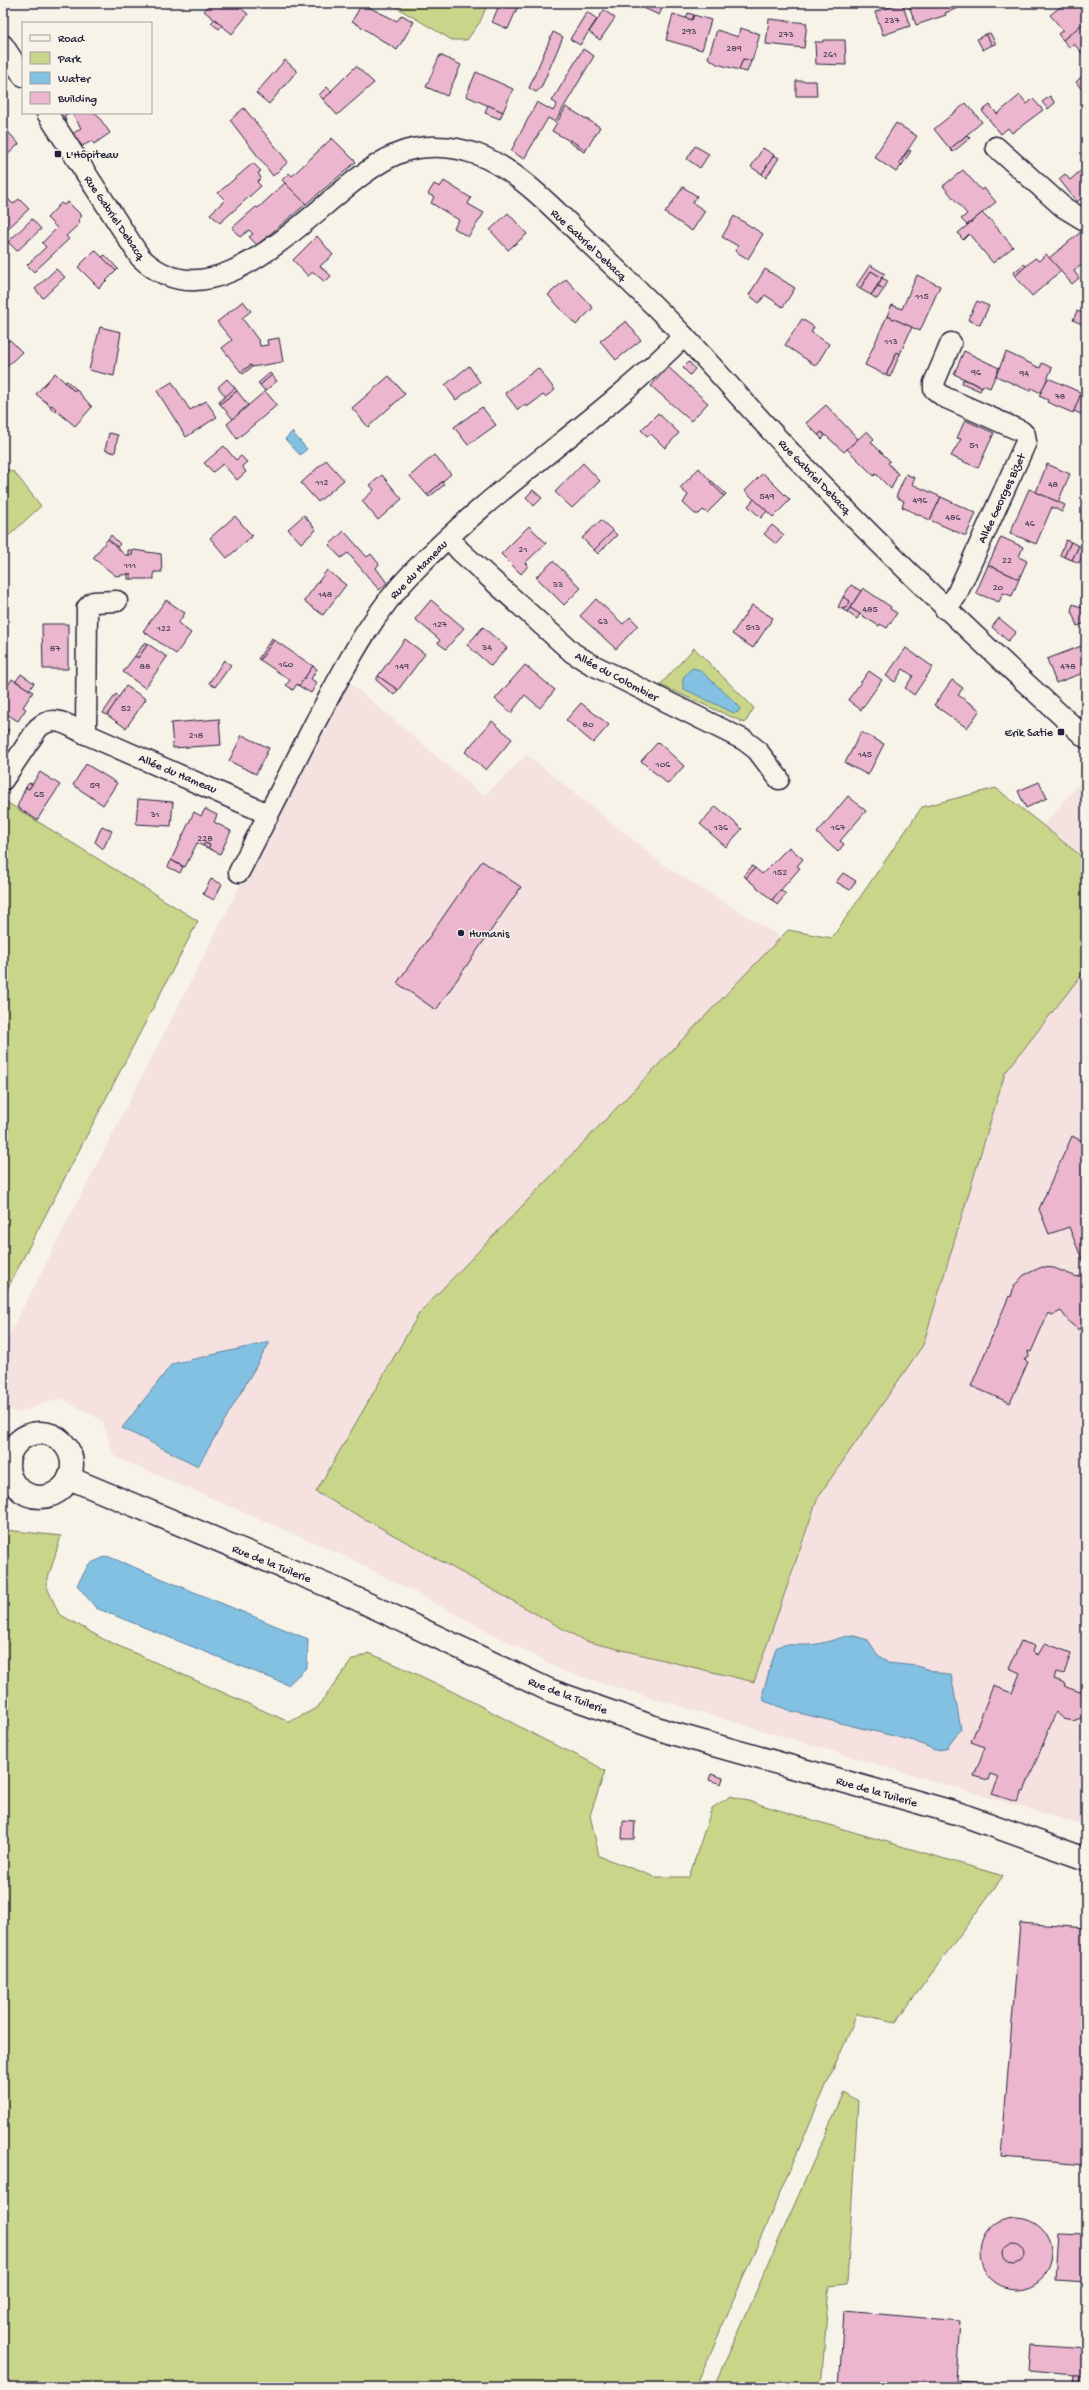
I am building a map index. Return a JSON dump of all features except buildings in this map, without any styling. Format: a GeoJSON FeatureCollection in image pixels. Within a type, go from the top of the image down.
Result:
{"type":"FeatureCollection","features":[{"type":"Feature","properties":{"kind":"street"},"geometry":{"type":"LineString","coordinates":[[3,45],[22,74]]}},
{"type":"Feature","properties":{"kind":"street","name":"Rue Gabriel Debacq"},"geometry":{"type":"LineString","coordinates":[[48,114],[140,257],[155,270],[167,275],[181,278],[210,278],[254,261],[380,162],[400,152],[424,147],[473,152],[499,165],[515,176],[572,227],[684,336],[817,480],[945,609],[1086,738]]}},
{"type":"Feature","properties":{"kind":"street"},"geometry":{"type":"LineString","coordinates":[[996,147],[1063,207],[1086,221]]}},
{"type":"Feature","properties":{"kind":"street","name":"Rue du Hameau"},"geometry":{"type":"LineString","coordinates":[[239,872],[268,814],[366,631],[412,572],[499,494],[568,439],[684,336]]}},
{"type":"Feature","properties":{"kind":"street","name":"Allée Georges Bizet"},"geometry":{"type":"LineString","coordinates":[[945,609],[956,596],[1026,442],[1025,435],[1021,431],[944,397],[934,389],[934,383],[951,343]]}},
{"type":"Feature","properties":{"kind":"street","name":"Allée du Colombier"},"geometry":{"type":"LineString","coordinates":[[449,538],[460,551],[573,653],[628,684],[744,740],[757,750],[779,779]]}},
{"type":"Feature","properties":{"kind":"street"},"geometry":{"type":"LineString","coordinates":[[86,734],[87,608],[93,602],[116,601]]}},
{"type":"Feature","properties":{"kind":"street","name":"Allée du Hameau"},"geometry":{"type":"LineString","coordinates":[[3,780],[38,728],[45,722],[55,720],[268,814]]}},
{"type":"Feature","properties":{"kind":"street"},"geometry":{"type":"LineString","coordinates":[[39,1433],[48,1434],[57,1438],[69,1451],[72,1469],[69,1478],[64,1486],[52,1495],[37,1497],[27,1494],[12,1482],[6,1452],[25,1437],[39,1433]]}},
{"type":"Feature","properties":{"kind":"street","name":"Rue de la Tuilerie"},"geometry":{"type":"LineString","coordinates":[[69,1478],[338,1590],[549,1690],[671,1733],[960,1814],[1086,1860]]}},
{"type":"Feature","properties":{"kind":"shaded area","name":"Humanis"},"geometry":{"type":"Polygon","coordinates":[[[346,680],[484,796],[527,755],[665,866],[891,1005],[1083,779],[1086,782],[1086,1826],[565,1672],[352,1559],[114,1456],[103,1421],[61,1398],[17,1413],[3,1407],[3,1347],[346,680]]]}},
{"type":"Feature","properties":{"kind":"green space"},"geometry":{"type":"Polygon","coordinates":[[[389,3],[488,3],[480,22],[467,40],[452,40],[389,3]]]}},
{"type":"Feature","properties":{"kind":"green space"},"geometry":{"type":"Polygon","coordinates":[[[3,468],[14,472],[41,506],[3,541],[3,468]]]}},
{"type":"Feature","properties":{"kind":"green space"},"geometry":{"type":"Polygon","coordinates":[[[694,648],[754,708],[745,723],[660,685],[694,648]]]}},
{"type":"Feature","properties":{"kind":"green space"},"geometry":{"type":"Polygon","coordinates":[[[996,788],[1086,860],[1086,969],[1005,1073],[923,1345],[818,1497],[754,1682],[585,1641],[316,1492],[420,1312],[788,930],[832,938],[922,807],[996,788]]]}},
{"type":"Feature","properties":{"kind":"green space"},"geometry":{"type":"Polygon","coordinates":[[[3,800],[198,921],[3,1297],[3,800]]]}},
{"type":"Feature","properties":{"kind":"green space"},"geometry":{"type":"Polygon","coordinates":[[[3,1526],[6,1530],[61,1536],[46,1585],[59,1614],[103,1639],[289,1722],[317,1708],[352,1660],[369,1653],[433,1682],[544,1740],[588,1761],[605,1771],[590,1815],[599,1856],[655,1877],[689,1877],[712,1808],[731,1796],[1003,1876],[896,2022],[857,2014],[696,2387],[3,2387],[3,1526]]]}},
{"type":"Feature","properties":{"kind":"green space"},"geometry":{"type":"Polygon","coordinates":[[[844,2092],[858,2101],[847,2284],[829,2286],[821,2387],[714,2387],[844,2092]]]}},
{"type":"Feature","properties":{"kind":"green space"},"geometry":{"type":"Polygon","coordinates":[[[985,2383],[1014,2385],[1013,2387],[985,2387],[985,2383]]]}},
{"type":"Feature","properties":{"kind":"water"},"geometry":{"type":"Polygon","coordinates":[[[292,432],[307,449],[300,455],[285,439],[292,432]]]}},
{"type":"Feature","properties":{"kind":"water"},"geometry":{"type":"Polygon","coordinates":[[[693,668],[700,670],[738,705],[740,708],[738,712],[734,713],[684,689],[684,677],[693,668]]]}},
{"type":"Feature","properties":{"kind":"water"},"geometry":{"type":"Polygon","coordinates":[[[270,1342],[198,1466],[122,1428],[172,1364],[270,1342]]]}},
{"type":"Feature","properties":{"kind":"water"},"geometry":{"type":"Polygon","coordinates":[[[107,1556],[308,1639],[307,1667],[288,1685],[96,1608],[77,1585],[89,1564],[107,1556]]]}},
{"type":"Feature","properties":{"kind":"water"},"geometry":{"type":"Polygon","coordinates":[[[851,1635],[868,1640],[878,1655],[888,1663],[917,1666],[946,1675],[951,1675],[961,1729],[946,1749],[935,1750],[914,1741],[791,1711],[764,1701],[763,1692],[776,1648],[784,1645],[819,1644],[851,1635]]]}},
{"type":"Feature","properties":{"kind":"place","name":"L'Hôpiteau"},"geometry":{"type":"Point","coordinates":[58,154]}},
{"type":"Feature","properties":{"kind":"place","name":"Erik Satie"},"geometry":{"type":"Point","coordinates":[1061,732]}},
{"type":"Feature","properties":{"kind":"place","name":"Humanis"},"geometry":{"type":"Point","coordinates":[461,933]}}]}
